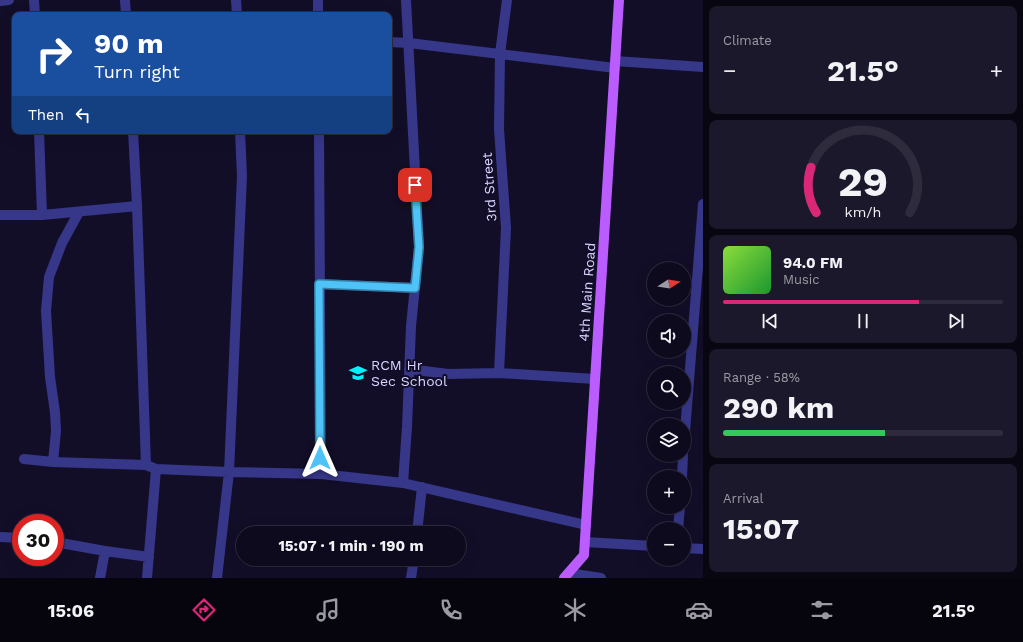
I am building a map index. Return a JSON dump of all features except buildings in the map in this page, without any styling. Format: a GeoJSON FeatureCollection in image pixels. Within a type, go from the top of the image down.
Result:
{"type":"FeatureCollection","features":[{"type":"Feature","properties":{"kind":"main road","name":"4th Main Road"},"geometry":{"type":"LineString","coordinates":[[566,575],[584,555],[619,0]]}},
{"type":"Feature","properties":{"kind":"street"},"geometry":{"type":"LineString","coordinates":[[0,1],[9,0]]}},
{"type":"Feature","properties":{"kind":"street"},"geometry":{"type":"LineString","coordinates":[[34,0],[35,12]]}},
{"type":"Feature","properties":{"kind":"street"},"geometry":{"type":"LineString","coordinates":[[125,0],[126,12]]}},
{"type":"Feature","properties":{"kind":"street"},"geometry":{"type":"LineString","coordinates":[[236,0],[237,12]]}},
{"type":"Feature","properties":{"kind":"street"},"geometry":{"type":"LineString","coordinates":[[318,0],[318,12]]}},
{"type":"Feature","properties":{"kind":"street"},"geometry":{"type":"LineString","coordinates":[[403,483],[411,326],[419,247],[406,0]]}},
{"type":"Feature","properties":{"kind":"street","name":"3rd Street"},"geometry":{"type":"LineString","coordinates":[[499,373],[506,228],[499,129],[500,54],[506,0]]}},
{"type":"Feature","properties":{"kind":"street"},"geometry":{"type":"LineString","coordinates":[[392,42],[500,54],[615,64],[703,67]]}},
{"type":"Feature","properties":{"kind":"street"},"geometry":{"type":"LineString","coordinates":[[39,134],[42,215]]}},
{"type":"Feature","properties":{"kind":"street"},"geometry":{"type":"LineString","coordinates":[[133,134],[146,465]]}},
{"type":"Feature","properties":{"kind":"street"},"geometry":{"type":"LineString","coordinates":[[217,578],[229,472],[242,176],[240,134]]}},
{"type":"Feature","properties":{"kind":"street"},"geometry":{"type":"LineString","coordinates":[[318,134],[321,474]]}},
{"type":"Feature","properties":{"kind":"street"},"geometry":{"type":"LineString","coordinates":[[686,418],[703,204]]}},
{"type":"Feature","properties":{"kind":"street"},"geometry":{"type":"LineString","coordinates":[[0,215],[42,215],[137,206]]}},
{"type":"Feature","properties":{"kind":"street"},"geometry":{"type":"LineString","coordinates":[[53,462],[56,431],[50,378],[46,311],[49,277],[62,242],[79,212]]}},
{"type":"Feature","properties":{"kind":"street"},"geometry":{"type":"LineString","coordinates":[[319,284],[415,288]]}},
{"type":"Feature","properties":{"kind":"street"},"geometry":{"type":"LineString","coordinates":[[409,369],[448,374],[499,373],[595,379]]}},
{"type":"Feature","properties":{"kind":"street"},"geometry":{"type":"LineString","coordinates":[[24,459],[53,462],[146,465],[156,469],[321,474],[403,483],[586,525]]}},
{"type":"Feature","properties":{"kind":"street"},"geometry":{"type":"LineString","coordinates":[[147,578],[156,469]]}},
{"type":"Feature","properties":{"kind":"street"},"geometry":{"type":"LineString","coordinates":[[418,526],[422,488]]}},
{"type":"Feature","properties":{"kind":"street"},"geometry":{"type":"LineString","coordinates":[[0,537],[12,538]]}},
{"type":"Feature","properties":{"kind":"street"},"geometry":{"type":"LineString","coordinates":[[585,542],[647,546]]}},
{"type":"Feature","properties":{"kind":"street"},"geometry":{"type":"LineString","coordinates":[[64,544],[149,557]]}},
{"type":"Feature","properties":{"kind":"street"},"geometry":{"type":"LineString","coordinates":[[691,548],[703,549]]}},
{"type":"Feature","properties":{"kind":"street"},"geometry":{"type":"LineString","coordinates":[[100,578],[104,551]]}},
{"type":"Feature","properties":{"kind":"street"},"geometry":{"type":"LineString","coordinates":[[411,578],[413,566]]}},
{"type":"Feature","properties":{"kind":"street"},"geometry":{"type":"LineString","coordinates":[[566,575],[601,578]]}},
{"type":"Feature","properties":{"kind":"place","name":"RCM Hr Sec School"},"geometry":{"type":"Point","coordinates":[358,373]}},
{"type":"Feature","properties":{"kind":"route"},"geometry":{"type":"LineString","coordinates":[[320,458],[319,284],[415,288],[419,247],[415,185]]}}]}
